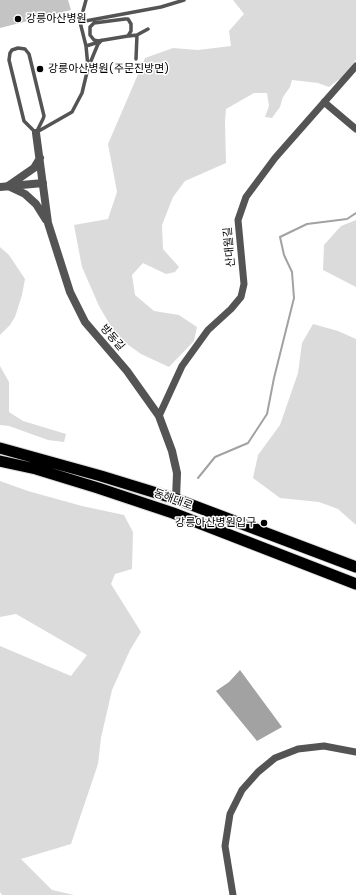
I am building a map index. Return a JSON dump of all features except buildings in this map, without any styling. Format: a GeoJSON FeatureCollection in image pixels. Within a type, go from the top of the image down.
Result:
{"type":"FeatureCollection","features":[{"type":"Feature","properties":{"kind":"highway","name":"동해대로"},"geometry":{"type":"LineString","coordinates":[[0,448],[176,499],[356,567]]}},
{"type":"Feature","properties":{"kind":"highway","name":"동해대로"},"geometry":{"type":"LineString","coordinates":[[0,461],[36,469],[173,513],[356,584]]}},
{"type":"Feature","properties":{"kind":"highway"},"geometry":{"type":"LineString","coordinates":[[173,513],[176,499]]}},
{"type":"Feature","properties":{"kind":"street","name":"산대월길"},"geometry":{"type":"LineString","coordinates":[[159,416],[182,366],[208,330],[231,309],[241,297],[244,284],[238,220],[246,197],[275,158],[356,66]]}},
{"type":"Feature","properties":{"kind":"street"},"geometry":{"type":"LineString","coordinates":[[324,102],[356,129]]}},
{"type":"Feature","properties":{"kind":"street","name":"방동길"},"geometry":{"type":"LineString","coordinates":[[36,133],[48,223],[70,292],[85,322],[127,371],[159,416],[172,451],[177,472],[176,499]]}},
{"type":"Feature","properties":{"kind":"street"},"geometry":{"type":"LineString","coordinates":[[4,187],[34,168],[40,158]]}},
{"type":"Feature","properties":{"kind":"street"},"geometry":{"type":"LineString","coordinates":[[4,187],[43,183]]}},
{"type":"Feature","properties":{"kind":"street"},"geometry":{"type":"LineString","coordinates":[[4,187],[25,194],[36,204],[48,223]]}},
{"type":"Feature","properties":{"kind":"street"},"geometry":{"type":"LineString","coordinates":[[233,895],[225,846],[230,814],[242,790],[258,772],[275,758],[298,748],[324,746],[356,752]]}},
{"type":"Feature","properties":{"kind":"lane"},"geometry":{"type":"LineString","coordinates":[[86,0],[80,22],[86,46],[88,68]]}},
{"type":"Feature","properties":{"kind":"lane"},"geometry":{"type":"LineString","coordinates":[[80,22],[161,7],[184,0]]}},
{"type":"Feature","properties":{"kind":"lane"},"geometry":{"type":"LineString","coordinates":[[125,19],[123,15],[126,14]]}},
{"type":"Feature","properties":{"kind":"lane"},"geometry":{"type":"LineString","coordinates":[[126,14],[130,21],[132,31],[128,36]]}},
{"type":"Feature","properties":{"kind":"lane"},"geometry":{"type":"LineString","coordinates":[[130,21],[125,19],[94,23],[89,29],[90,35],[94,40],[102,40],[137,35],[148,29]]}},
{"type":"Feature","properties":{"kind":"lane"},"geometry":{"type":"LineString","coordinates":[[136,59],[137,35]]}},
{"type":"Feature","properties":{"kind":"lane"},"geometry":{"type":"LineString","coordinates":[[86,46],[102,40]]}},
{"type":"Feature","properties":{"kind":"lane"},"geometry":{"type":"LineString","coordinates":[[36,133],[72,112],[82,93],[88,68],[98,44],[102,40]]}},
{"type":"Feature","properties":{"kind":"lane"},"geometry":{"type":"LineString","coordinates":[[15,48],[25,49],[29,54],[44,116],[36,133],[24,121],[9,60],[10,53],[15,48]]}},
{"type":"Feature","properties":{"kind":"shaded area"},"geometry":{"type":"Polygon","coordinates":[[[233,0],[356,0],[356,60],[342,77],[329,87],[318,83],[292,80],[290,87],[283,97],[280,107],[272,118],[265,117],[269,106],[267,93],[254,93],[226,109],[226,163],[185,181],[173,197],[162,225],[163,249],[179,267],[175,272],[166,274],[143,263],[132,275],[135,295],[154,311],[179,315],[197,327],[194,341],[169,367],[141,354],[117,337],[99,306],[82,267],[74,225],[108,219],[117,192],[108,144],[145,58],[173,48],[198,50],[231,46],[229,31],[244,14],[233,0]]]}},
{"type":"Feature","properties":{"kind":"shaded area"},"geometry":{"type":"Polygon","coordinates":[[[356,220],[356,287],[323,270],[324,245],[341,226],[356,220]]]}},
{"type":"Feature","properties":{"kind":"shaded area"},"geometry":{"type":"Polygon","coordinates":[[[0,247],[9,255],[25,279],[15,317],[10,325],[0,335],[0,247]]]}},
{"type":"Feature","properties":{"kind":"shaded area"},"geometry":{"type":"Polygon","coordinates":[[[313,324],[338,331],[356,339],[356,525],[338,509],[319,502],[280,498],[253,478],[258,455],[280,425],[298,373],[302,343],[313,324]]]}},
{"type":"Feature","properties":{"kind":"shaded area"},"geometry":{"type":"Polygon","coordinates":[[[0,366],[9,382],[9,412],[23,421],[66,434],[64,442],[48,440],[9,426],[0,425],[0,366]]]}},
{"type":"Feature","properties":{"kind":"shaded area"},"geometry":{"type":"Polygon","coordinates":[[[0,481],[28,491],[82,506],[124,515],[133,532],[132,569],[115,574],[111,584],[141,632],[130,650],[112,690],[101,738],[98,764],[71,844],[21,859],[52,890],[74,895],[2,895],[0,892],[0,646],[71,676],[87,655],[16,614],[0,617],[0,481]]]}},
{"type":"Feature","properties":{"kind":"shaded area"},"geometry":{"type":"Polygon","coordinates":[[[240,670],[282,727],[257,741],[216,691],[229,682],[240,670]]]}},
{"type":"Feature","properties":{"kind":"waterway"},"geometry":{"type":"LineString","coordinates":[[198,478],[215,457],[248,443],[267,414],[274,378],[294,298],[292,272],[284,255],[280,237],[307,224],[347,219],[356,213]]}},
{"type":"Feature","properties":{"kind":"place","name":"강릉아산병원"},"geometry":{"type":"Point","coordinates":[18,19]}},
{"type":"Feature","properties":{"kind":"place","name":"강릉아산병원(주문진방면)"},"geometry":{"type":"Point","coordinates":[40,69]}},
{"type":"Feature","properties":{"kind":"place","name":"강릉아산병원입구"},"geometry":{"type":"Point","coordinates":[264,523]}}]}
